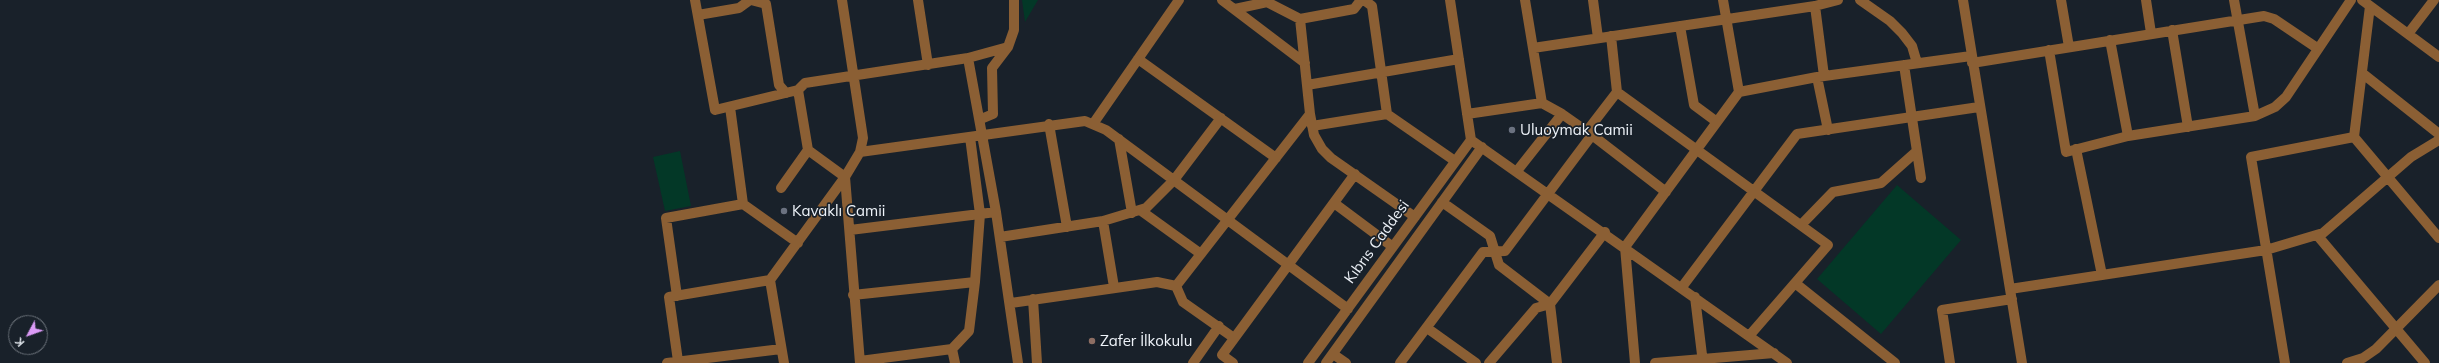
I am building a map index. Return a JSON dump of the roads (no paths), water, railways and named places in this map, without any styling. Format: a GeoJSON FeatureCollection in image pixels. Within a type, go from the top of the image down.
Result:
{"type":"FeatureCollection","features":[{"type":"Feature","properties":{"kind":"street"},"geometry":{"type":"LineString","coordinates":[[695,0],[715,110],[798,90],[805,83],[968,58],[1008,47]]}},
{"type":"Feature","properties":{"kind":"street"},"geometry":{"type":"LineString","coordinates":[[698,15],[738,8],[750,0],[766,4],[779,85],[786,93]]}},
{"type":"Feature","properties":{"kind":"street"},"geometry":{"type":"LineString","coordinates":[[678,361],[668,298],[770,280],[846,177],[860,152],[863,138],[842,0]]}},
{"type":"Feature","properties":{"kind":"street"},"geometry":{"type":"LineString","coordinates":[[918,0],[928,64]]}},
{"type":"Feature","properties":{"kind":"street"},"geometry":{"type":"LineString","coordinates":[[981,119],[993,114],[992,68],[1008,47],[1014,30],[1014,0]]}},
{"type":"Feature","properties":{"kind":"street"},"geometry":{"type":"LineString","coordinates":[[1093,124],[1179,0]]}},
{"type":"Feature","properties":{"kind":"street"},"geometry":{"type":"LineString","coordinates":[[1222,0],[1305,63]]}},
{"type":"Feature","properties":{"kind":"street"},"geometry":{"type":"LineString","coordinates":[[1235,9],[1267,2],[1300,19],[1354,10],[1362,0],[1372,6],[1387,114]]}},
{"type":"Feature","properties":{"kind":"street"},"geometry":{"type":"LineString","coordinates":[[1450,0],[1471,140],[1605,232],[1787,363]]}},
{"type":"Feature","properties":{"kind":"street"},"geometry":{"type":"LineString","coordinates":[[1525,0],[1542,103]]}},
{"type":"Feature","properties":{"kind":"street"},"geometry":{"type":"LineString","coordinates":[[1593,0],[1598,38]]}},
{"type":"Feature","properties":{"kind":"street"},"geometry":{"type":"LineString","coordinates":[[1723,0],[1739,92]]}},
{"type":"Feature","properties":{"kind":"street"},"geometry":{"type":"LineString","coordinates":[[1533,48],[1726,19],[1795,4],[1815,6],[1838,0]]}},
{"type":"Feature","properties":{"kind":"street"},"geometry":{"type":"LineString","coordinates":[[1860,0],[1890,21],[1902,33],[1912,46],[1917,63]]}},
{"type":"Feature","properties":{"kind":"street"},"geometry":{"type":"LineString","coordinates":[[1963,0],[1979,107],[2022,363]]}},
{"type":"Feature","properties":{"kind":"street"},"geometry":{"type":"LineString","coordinates":[[2061,0],[2069,47]]}},
{"type":"Feature","properties":{"kind":"street"},"geometry":{"type":"LineString","coordinates":[[2146,0],[2151,33]]}},
{"type":"Feature","properties":{"kind":"street"},"geometry":{"type":"LineString","coordinates":[[2234,0],[2255,116]]}},
{"type":"Feature","properties":{"kind":"street"},"geometry":{"type":"LineString","coordinates":[[2049,50],[2066,152],[2128,136],[2255,116],[2275,107],[2286,97],[2317,48],[2352,0]]}},
{"type":"Feature","properties":{"kind":"street"},"geometry":{"type":"LineString","coordinates":[[2408,34],[2434,0]]}},
{"type":"Feature","properties":{"kind":"street"},"geometry":{"type":"LineString","coordinates":[[2366,3],[2439,56]]}},
{"type":"Feature","properties":{"kind":"street"},"geometry":{"type":"LineString","coordinates":[[2366,3],[2362,73],[2354,137],[2439,238]]}},
{"type":"Feature","properties":{"kind":"street"},"geometry":{"type":"LineString","coordinates":[[1815,6],[1820,76],[1828,130]]}},
{"type":"Feature","properties":{"kind":"street"},"geometry":{"type":"LineString","coordinates":[[1635,363],[1625,247],[1739,92],[1820,76],[1917,63],[1972,60],[2049,50],[2264,16],[2274,19],[2317,48]]}},
{"type":"Feature","properties":{"kind":"street"},"geometry":{"type":"LineString","coordinates":[[1300,19],[1312,126],[1314,135],[1322,149],[1415,217]]}},
{"type":"Feature","properties":{"kind":"street"},"geometry":{"type":"LineString","coordinates":[[1680,26],[1694,105],[1717,122]]}},
{"type":"Feature","properties":{"kind":"street"},"geometry":{"type":"LineString","coordinates":[[2172,30],[2188,127]]}},
{"type":"Feature","properties":{"kind":"street"},"geometry":{"type":"LineString","coordinates":[[1400,363],[1483,252],[1505,251],[1549,194],[1617,92],[1611,36]]}},
{"type":"Feature","properties":{"kind":"street"},"geometry":{"type":"LineString","coordinates":[[2110,40],[2128,136]]}},
{"type":"Feature","properties":{"kind":"street"},"geometry":{"type":"LineString","coordinates":[[968,58],[984,135],[1011,303],[1018,363]]}},
{"type":"Feature","properties":{"kind":"street"},"geometry":{"type":"LineString","coordinates":[[1138,59],[1276,158]]}},
{"type":"Feature","properties":{"kind":"street"},"geometry":{"type":"LineString","coordinates":[[1307,85],[1459,59]]}},
{"type":"Feature","properties":{"kind":"street"},"geometry":{"type":"LineString","coordinates":[[1904,65],[1921,178]]}},
{"type":"Feature","properties":{"kind":"street"},"geometry":{"type":"LineString","coordinates":[[2362,73],[2439,134]]}},
{"type":"Feature","properties":{"kind":"street"},"geometry":{"type":"LineString","coordinates":[[781,188],[808,150],[798,90]]}},
{"type":"Feature","properties":{"kind":"street"},"geometry":{"type":"LineString","coordinates":[[1617,92],[1828,246],[1749,336]]}},
{"type":"Feature","properties":{"kind":"street"},"geometry":{"type":"LineString","coordinates":[[1467,114],[1542,103],[1562,114],[1590,133],[1666,192]]}},
{"type":"Feature","properties":{"kind":"street"},"geometry":{"type":"LineString","coordinates":[[730,107],[743,204]]}},
{"type":"Feature","properties":{"kind":"street"},"geometry":{"type":"LineString","coordinates":[[1682,287],[1797,134],[1979,107]]}},
{"type":"Feature","properties":{"kind":"street"},"geometry":{"type":"LineString","coordinates":[[1176,286],[1310,114]]}},
{"type":"Feature","properties":{"kind":"street"},"geometry":{"type":"LineString","coordinates":[[1312,126],[1387,114],[1455,161]]}},
{"type":"Feature","properties":{"kind":"street"},"geometry":{"type":"LineString","coordinates":[[1517,171],[1562,114]]}},
{"type":"Feature","properties":{"kind":"street"},"geometry":{"type":"LineString","coordinates":[[1000,238],[1103,221],[1136,212],[1156,200],[1174,180],[1221,118]]}},
{"type":"Feature","properties":{"kind":"street"},"geometry":{"type":"LineString","coordinates":[[860,152],[984,135],[1049,124],[1086,120],[1119,139],[1348,308]]}},
{"type":"Feature","properties":{"kind":"street"},"geometry":{"type":"LineString","coordinates":[[1049,124],[1067,226]]}},
{"type":"Feature","properties":{"kind":"street"},"geometry":{"type":"LineString","coordinates":[[846,177],[853,295],[860,362],[952,349],[969,331],[975,282],[980,214],[970,137]]}},
{"type":"Feature","properties":{"kind":"street"},"geometry":{"type":"LineString","coordinates":[[2285,363],[2251,157],[2354,137]]}},
{"type":"Feature","properties":{"kind":"street"},"geometry":{"type":"LineString","coordinates":[[1119,139],[1136,212],[1201,254]]}},
{"type":"Feature","properties":{"kind":"street","name":"Kıbrıs Caddesi"},"geometry":{"type":"LineString","coordinates":[[1308,363],[1471,140]]}},
{"type":"Feature","properties":{"kind":"street"},"geometry":{"type":"LineString","coordinates":[[1950,363],[1942,310],[2102,275],[2266,250],[2323,233],[2412,157],[2439,140]]}},
{"type":"Feature","properties":{"kind":"street"},"geometry":{"type":"LineString","coordinates":[[1326,363],[1482,147]]}},
{"type":"Feature","properties":{"kind":"street"},"geometry":{"type":"LineString","coordinates":[[2076,149],[2102,275]]}},
{"type":"Feature","properties":{"kind":"street"},"geometry":{"type":"LineString","coordinates":[[808,150],[846,177]]}},
{"type":"Feature","properties":{"kind":"street"},"geometry":{"type":"LineString","coordinates":[[1801,225],[1833,192],[1881,183],[1917,151]]}},
{"type":"Feature","properties":{"kind":"street"},"geometry":{"type":"LineString","coordinates":[[1233,363],[1222,355],[1356,174]]}},
{"type":"Feature","properties":{"kind":"street"},"geometry":{"type":"LineString","coordinates":[[1442,202],[1490,236],[1493,252],[1499,265],[1550,304],[1557,363]]}},
{"type":"Feature","properties":{"kind":"street"},"geometry":{"type":"LineString","coordinates":[[678,296],[666,218],[743,204],[798,242]]}},
{"type":"Feature","properties":{"kind":"street"},"geometry":{"type":"LineString","coordinates":[[1334,204],[1393,246]]}},
{"type":"Feature","properties":{"kind":"street"},"geometry":{"type":"LineString","coordinates":[[850,230],[996,212]]}},
{"type":"Feature","properties":{"kind":"street"},"geometry":{"type":"LineString","coordinates":[[1103,221],[1114,287]]}},
{"type":"Feature","properties":{"kind":"street"},"geometry":{"type":"LineString","coordinates":[[1489,363],[1536,308],[1550,304],[1605,232]]}},
{"type":"Feature","properties":{"kind":"street"},"geometry":{"type":"LineString","coordinates":[[2317,235],[2426,363]]}},
{"type":"Feature","properties":{"kind":"street"},"geometry":{"type":"LineString","coordinates":[[770,280],[784,363]]}},
{"type":"Feature","properties":{"kind":"street"},"geometry":{"type":"LineString","coordinates":[[853,295],[975,282]]}},
{"type":"Feature","properties":{"kind":"street"},"geometry":{"type":"LineString","coordinates":[[1011,303],[1157,282],[1176,286]]}},
{"type":"Feature","properties":{"kind":"street"},"geometry":{"type":"LineString","coordinates":[[1795,283],[1895,363]]}},
{"type":"Feature","properties":{"kind":"street"},"geometry":{"type":"LineString","coordinates":[[2347,363],[2363,358],[2376,349],[2439,284]]}},
{"type":"Feature","properties":{"kind":"street"},"geometry":{"type":"LineString","coordinates":[[1176,286],[1184,302],[1234,338]]}},
{"type":"Feature","properties":{"kind":"street"},"geometry":{"type":"LineString","coordinates":[[1695,297],[1703,361]]}},
{"type":"Feature","properties":{"kind":"street"},"geometry":{"type":"LineString","coordinates":[[1033,299],[1037,363]]}},
{"type":"Feature","properties":{"kind":"street"},"geometry":{"type":"LineString","coordinates":[[1192,363],[1219,326]]}},
{"type":"Feature","properties":{"kind":"street"},"geometry":{"type":"LineString","coordinates":[[1427,328],[1476,363]]}},
{"type":"Feature","properties":{"kind":"street"},"geometry":{"type":"LineString","coordinates":[[667,363],[707,360],[781,349]]}},
{"type":"Feature","properties":{"kind":"street"},"geometry":{"type":"LineString","coordinates":[[952,349],[955,363]]}},
{"type":"Feature","properties":{"kind":"street"},"geometry":{"type":"LineString","coordinates":[[1655,363],[1703,361],[1774,353]]}},
{"type":"Feature","properties":{"kind":"street"},"geometry":{"type":"LineString","coordinates":[[1333,354],[1346,363]]}},
{"type":"Feature","properties":{"kind":"place","name":"Uluoymak Camii"},"geometry":{"type":"Point","coordinates":[1512,130]}},
{"type":"Feature","properties":{"kind":"place","name":"Kavaklı Camii"},"geometry":{"type":"Point","coordinates":[784,211]}},
{"type":"Feature","properties":{"kind":"place","name":"Zafer İlkokulu"},"geometry":{"type":"Point","coordinates":[1092,341]}}]}
